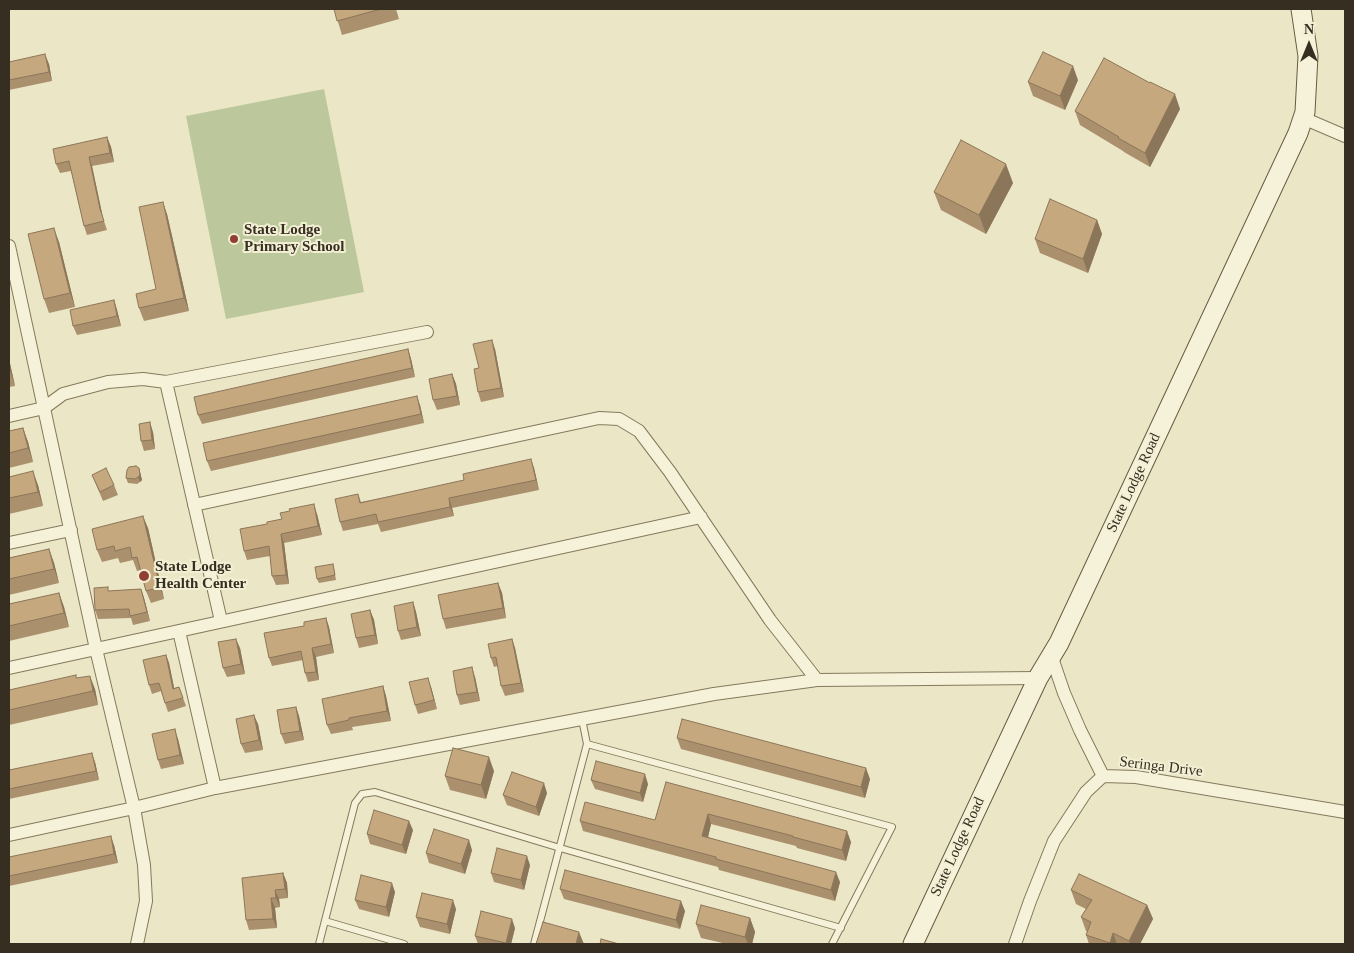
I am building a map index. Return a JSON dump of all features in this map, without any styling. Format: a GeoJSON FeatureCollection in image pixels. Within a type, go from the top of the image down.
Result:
{"type":"FeatureCollection","features":[{"type":"Feature","properties":{"kind":"street","name":"State Lodge Road"},"geometry":{"type":"LineString","coordinates":[[912,944],[1038,678],[1059,643],[1298,133],[1304,112],[1308,56],[1301,9]]}},
{"type":"Feature","properties":{"kind":"street"},"geometry":{"type":"LineString","coordinates":[[1303,118],[1345,136]]}},
{"type":"Feature","properties":{"kind":"street"},"geometry":{"type":"LineString","coordinates":[[9,246],[14,292],[44,408],[96,649],[134,808],[144,864],[146,901],[137,944]]}},
{"type":"Feature","properties":{"kind":"street"},"geometry":{"type":"LineString","coordinates":[[9,416],[44,408],[63,394],[108,382],[143,379],[166,382],[427,332]]}},
{"type":"Feature","properties":{"kind":"street"},"geometry":{"type":"LineString","coordinates":[[166,382],[220,621]]}},
{"type":"Feature","properties":{"kind":"street"},"geometry":{"type":"LineString","coordinates":[[194,505],[599,418],[619,419],[639,431],[670,472],[770,620],[818,680]]}},
{"type":"Feature","properties":{"kind":"street"},"geometry":{"type":"LineString","coordinates":[[9,668],[701,517]]}},
{"type":"Feature","properties":{"kind":"street"},"geometry":{"type":"LineString","coordinates":[[9,543],[71,530]]}},
{"type":"Feature","properties":{"kind":"street"},"geometry":{"type":"LineString","coordinates":[[179,631],[215,788]]}},
{"type":"Feature","properties":{"kind":"street"},"geometry":{"type":"LineString","coordinates":[[1051,655],[1067,701],[1103,776]]}},
{"type":"Feature","properties":{"kind":"street"},"geometry":{"type":"LineString","coordinates":[[9,835],[215,788],[714,694],[818,680],[1038,678]]}},
{"type":"Feature","properties":{"kind":"street","name":"Seringa Drive"},"geometry":{"type":"LineString","coordinates":[[1015,944],[1030,900],[1054,841],[1086,792],[1103,776],[1136,777],[1345,812]]}},
{"type":"Feature","properties":{"kind":"lane"},"geometry":{"type":"LineString","coordinates":[[534,944],[587,744],[582,719]]}},
{"type":"Feature","properties":{"kind":"lane"},"geometry":{"type":"LineString","coordinates":[[587,744],[892,827],[832,944]]}},
{"type":"Feature","properties":{"kind":"lane"},"geometry":{"type":"LineString","coordinates":[[318,944],[355,803],[362,794],[375,792],[560,848],[840,928]]}},
{"type":"Feature","properties":{"kind":"lane"},"geometry":{"type":"LineString","coordinates":[[325,921],[404,944]]}},
{"type":"Feature","properties":{"kind":"green space"},"geometry":{"type":"Polygon","coordinates":[[[324,89],[364,292],[226,319],[186,116],[324,89]]]}},
{"type":"Feature","properties":{"kind":"building"},"geometry":{"type":"Polygon","coordinates":[[[334,9],[381,9],[337,21],[334,9]]]}},
{"type":"Feature","properties":{"kind":"building"},"geometry":{"type":"Polygon","coordinates":[[[1043,52],[1073,66],[1060,96],[1028,82],[1043,52]]]}},
{"type":"Feature","properties":{"kind":"building"},"geometry":{"type":"Polygon","coordinates":[[[45,54],[49,72],[9,80],[9,62],[45,54]]]}},
{"type":"Feature","properties":{"kind":"building"},"geometry":{"type":"Polygon","coordinates":[[[1104,58],[1175,94],[1145,153],[1075,111],[1104,58]]]}},
{"type":"Feature","properties":{"kind":"building"},"geometry":{"type":"Polygon","coordinates":[[[107,137],[110,153],[89,157],[104,221],[84,226],[69,161],[56,164],[53,149],[107,137]]]}},
{"type":"Feature","properties":{"kind":"building"},"geometry":{"type":"Polygon","coordinates":[[[961,140],[1006,164],[979,215],[934,192],[961,140]]]}},
{"type":"Feature","properties":{"kind":"building"},"geometry":{"type":"Polygon","coordinates":[[[1050,199],[1097,220],[1083,259],[1035,239],[1050,199]]]}},
{"type":"Feature","properties":{"kind":"building"},"geometry":{"type":"Polygon","coordinates":[[[163,202],[184,298],[139,308],[136,294],[156,289],[139,207],[163,202]]]}},
{"type":"Feature","properties":{"kind":"building"},"geometry":{"type":"Polygon","coordinates":[[[54,228],[70,293],[44,299],[28,234],[54,228]]]}},
{"type":"Feature","properties":{"kind":"building"},"geometry":{"type":"Polygon","coordinates":[[[114,300],[117,316],[73,326],[70,310],[114,300]]]}},
{"type":"Feature","properties":{"kind":"building"},"geometry":{"type":"Polygon","coordinates":[[[492,340],[501,388],[478,392],[474,369],[479,368],[473,344],[492,340]]]}},
{"type":"Feature","properties":{"kind":"building"},"geometry":{"type":"Polygon","coordinates":[[[408,349],[412,368],[198,415],[194,397],[408,349]]]}},
{"type":"Feature","properties":{"kind":"building"},"geometry":{"type":"Polygon","coordinates":[[[452,374],[457,396],[433,400],[429,379],[452,374]]]}},
{"type":"Feature","properties":{"kind":"building"},"geometry":{"type":"Polygon","coordinates":[[[417,396],[421,414],[207,461],[203,443],[417,396]]]}},
{"type":"Feature","properties":{"kind":"building"},"geometry":{"type":"Polygon","coordinates":[[[150,422],[152,440],[141,441],[139,424],[150,422]]]}},
{"type":"Feature","properties":{"kind":"building"},"geometry":{"type":"Polygon","coordinates":[[[23,428],[28,448],[9,453],[9,431],[23,428]]]}},
{"type":"Feature","properties":{"kind":"building"},"geometry":{"type":"Polygon","coordinates":[[[531,459],[536,480],[449,498],[450,507],[378,522],[376,514],[340,522],[335,499],[358,494],[360,503],[464,480],[463,474],[531,459]]]}},
{"type":"Feature","properties":{"kind":"building"},"geometry":{"type":"Polygon","coordinates":[[[136,466],[139,468],[140,475],[135,479],[126,478],[129,467],[136,466]]]}},
{"type":"Feature","properties":{"kind":"building"},"geometry":{"type":"Polygon","coordinates":[[[106,468],[114,485],[100,492],[92,475],[106,468]]]}},
{"type":"Feature","properties":{"kind":"building"},"geometry":{"type":"Polygon","coordinates":[[[33,471],[38,492],[9,498],[9,477],[33,471]]]}},
{"type":"Feature","properties":{"kind":"building"},"geometry":{"type":"Polygon","coordinates":[[[314,504],[318,526],[281,534],[286,575],[272,576],[269,546],[244,551],[240,529],[282,519],[280,513],[290,511],[289,509],[314,504]]]}},
{"type":"Feature","properties":{"kind":"building"},"geometry":{"type":"Polygon","coordinates":[[[143,516],[160,587],[146,591],[137,557],[132,558],[130,547],[115,551],[114,546],[97,550],[92,529],[143,516]]]}},
{"type":"Feature","properties":{"kind":"building"},"geometry":{"type":"Polygon","coordinates":[[[49,549],[54,569],[9,579],[9,558],[49,549]]]}},
{"type":"Feature","properties":{"kind":"building"},"geometry":{"type":"Polygon","coordinates":[[[333,564],[335,575],[317,579],[315,567],[333,564]]]}},
{"type":"Feature","properties":{"kind":"building"},"geometry":{"type":"Polygon","coordinates":[[[498,583],[503,608],[443,619],[438,595],[498,583]]]}},
{"type":"Feature","properties":{"kind":"building"},"geometry":{"type":"Polygon","coordinates":[[[108,587],[108,591],[141,589],[147,612],[130,616],[129,609],[95,610],[94,588],[108,587]]]}},
{"type":"Feature","properties":{"kind":"building"},"geometry":{"type":"Polygon","coordinates":[[[59,593],[64,613],[9,626],[9,604],[59,593]]]}},
{"type":"Feature","properties":{"kind":"building"},"geometry":{"type":"Polygon","coordinates":[[[413,602],[417,627],[398,631],[394,606],[413,602]]]}},
{"type":"Feature","properties":{"kind":"building"},"geometry":{"type":"Polygon","coordinates":[[[370,610],[375,635],[356,638],[351,614],[370,610]]]}},
{"type":"Feature","properties":{"kind":"building"},"geometry":{"type":"Polygon","coordinates":[[[326,618],[331,644],[312,648],[316,672],[305,673],[301,651],[269,658],[264,633],[304,626],[304,622],[326,618]]]}},
{"type":"Feature","properties":{"kind":"building"},"geometry":{"type":"Polygon","coordinates":[[[236,639],[241,664],[223,668],[218,642],[236,639]]]}},
{"type":"Feature","properties":{"kind":"building"},"geometry":{"type":"Polygon","coordinates":[[[512,639],[521,683],[501,686],[496,657],[491,658],[488,644],[512,639]]]}},
{"type":"Feature","properties":{"kind":"building"},"geometry":{"type":"Polygon","coordinates":[[[166,655],[173,689],[179,687],[183,698],[165,703],[159,683],[149,685],[143,660],[166,655]]]}},
{"type":"Feature","properties":{"kind":"building"},"geometry":{"type":"Polygon","coordinates":[[[472,667],[477,692],[457,695],[453,671],[472,667]]]}},
{"type":"Feature","properties":{"kind":"building"},"geometry":{"type":"Polygon","coordinates":[[[76,675],[76,678],[90,676],[93,691],[9,710],[9,690],[76,675]]]}},
{"type":"Feature","properties":{"kind":"building"},"geometry":{"type":"Polygon","coordinates":[[[428,678],[434,700],[415,705],[409,682],[428,678]]]}},
{"type":"Feature","properties":{"kind":"building"},"geometry":{"type":"Polygon","coordinates":[[[383,686],[387,711],[349,718],[349,720],[327,725],[322,699],[383,686]]]}},
{"type":"Feature","properties":{"kind":"building"},"geometry":{"type":"Polygon","coordinates":[[[296,707],[300,731],[281,734],[277,710],[296,707]]]}},
{"type":"Feature","properties":{"kind":"building"},"geometry":{"type":"Polygon","coordinates":[[[254,715],[259,740],[241,744],[236,719],[254,715]]]}},
{"type":"Feature","properties":{"kind":"building"},"geometry":{"type":"Polygon","coordinates":[[[682,719],[866,768],[861,787],[677,738],[682,719]]]}},
{"type":"Feature","properties":{"kind":"building"},"geometry":{"type":"Polygon","coordinates":[[[175,729],[180,755],[158,760],[152,734],[175,729]]]}},
{"type":"Feature","properties":{"kind":"building"},"geometry":{"type":"Polygon","coordinates":[[[453,748],[489,757],[481,785],[445,776],[453,748]]]}},
{"type":"Feature","properties":{"kind":"building"},"geometry":{"type":"Polygon","coordinates":[[[92,753],[96,771],[9,789],[9,770],[92,753]]]}},
{"type":"Feature","properties":{"kind":"building"},"geometry":{"type":"Polygon","coordinates":[[[596,761],[645,774],[640,793],[591,780],[596,761]]]}},
{"type":"Feature","properties":{"kind":"building"},"geometry":{"type":"Polygon","coordinates":[[[512,772],[544,783],[536,807],[503,795],[512,772]]]}},
{"type":"Feature","properties":{"kind":"building"},"geometry":{"type":"Polygon","coordinates":[[[666,782],[847,831],[842,850],[708,814],[702,836],[836,872],[831,890],[580,821],[585,802],[655,820],[666,782]]]}},
{"type":"Feature","properties":{"kind":"building"},"geometry":{"type":"Polygon","coordinates":[[[374,810],[409,821],[402,845],[367,834],[374,810]]]}},
{"type":"Feature","properties":{"kind":"building"},"geometry":{"type":"Polygon","coordinates":[[[434,829],[469,840],[461,864],[426,853],[434,829]]]}},
{"type":"Feature","properties":{"kind":"building"},"geometry":{"type":"Polygon","coordinates":[[[111,836],[114,854],[9,876],[9,857],[111,836]]]}},
{"type":"Feature","properties":{"kind":"building"},"geometry":{"type":"Polygon","coordinates":[[[497,848],[527,856],[521,880],[491,873],[497,848]]]}},
{"type":"Feature","properties":{"kind":"building"},"geometry":{"type":"Polygon","coordinates":[[[565,870],[681,901],[676,920],[560,889],[565,870]]]}},
{"type":"Feature","properties":{"kind":"building"},"geometry":{"type":"Polygon","coordinates":[[[283,873],[285,889],[275,890],[276,898],[271,898],[273,919],[246,920],[242,878],[283,873]]]}},
{"type":"Feature","properties":{"kind":"building"},"geometry":{"type":"Polygon","coordinates":[[[1079,874],[1147,905],[1129,941],[1113,933],[1110,943],[1086,935],[1091,922],[1081,917],[1092,900],[1071,890],[1079,874]]]}},
{"type":"Feature","properties":{"kind":"building"},"geometry":{"type":"Polygon","coordinates":[[[361,875],[392,883],[386,907],[355,900],[361,875]]]}},
{"type":"Feature","properties":{"kind":"building"},"geometry":{"type":"Polygon","coordinates":[[[422,893],[453,900],[447,924],[416,917],[422,893]]]}},
{"type":"Feature","properties":{"kind":"building"},"geometry":{"type":"Polygon","coordinates":[[[701,905],[750,918],[745,937],[696,924],[701,905]]]}},
{"type":"Feature","properties":{"kind":"building"},"geometry":{"type":"Polygon","coordinates":[[[481,911],[512,919],[506,943],[475,936],[481,911]]]}},
{"type":"Feature","properties":{"kind":"building"},"geometry":{"type":"Polygon","coordinates":[[[543,922],[579,932],[576,944],[536,944],[543,922]]]}},
{"type":"Feature","properties":{"kind":"building"},"geometry":{"type":"Polygon","coordinates":[[[601,939],[619,944],[600,944],[601,939]]]}},
{"type":"Feature","properties":{"kind":"place","name":"State Lodge Primary School"},"geometry":{"type":"Point","coordinates":[234,239]}},
{"type":"Feature","properties":{"kind":"place","name":"State Lodge Health Center"},"geometry":{"type":"Point","coordinates":[144,576]}}]}
